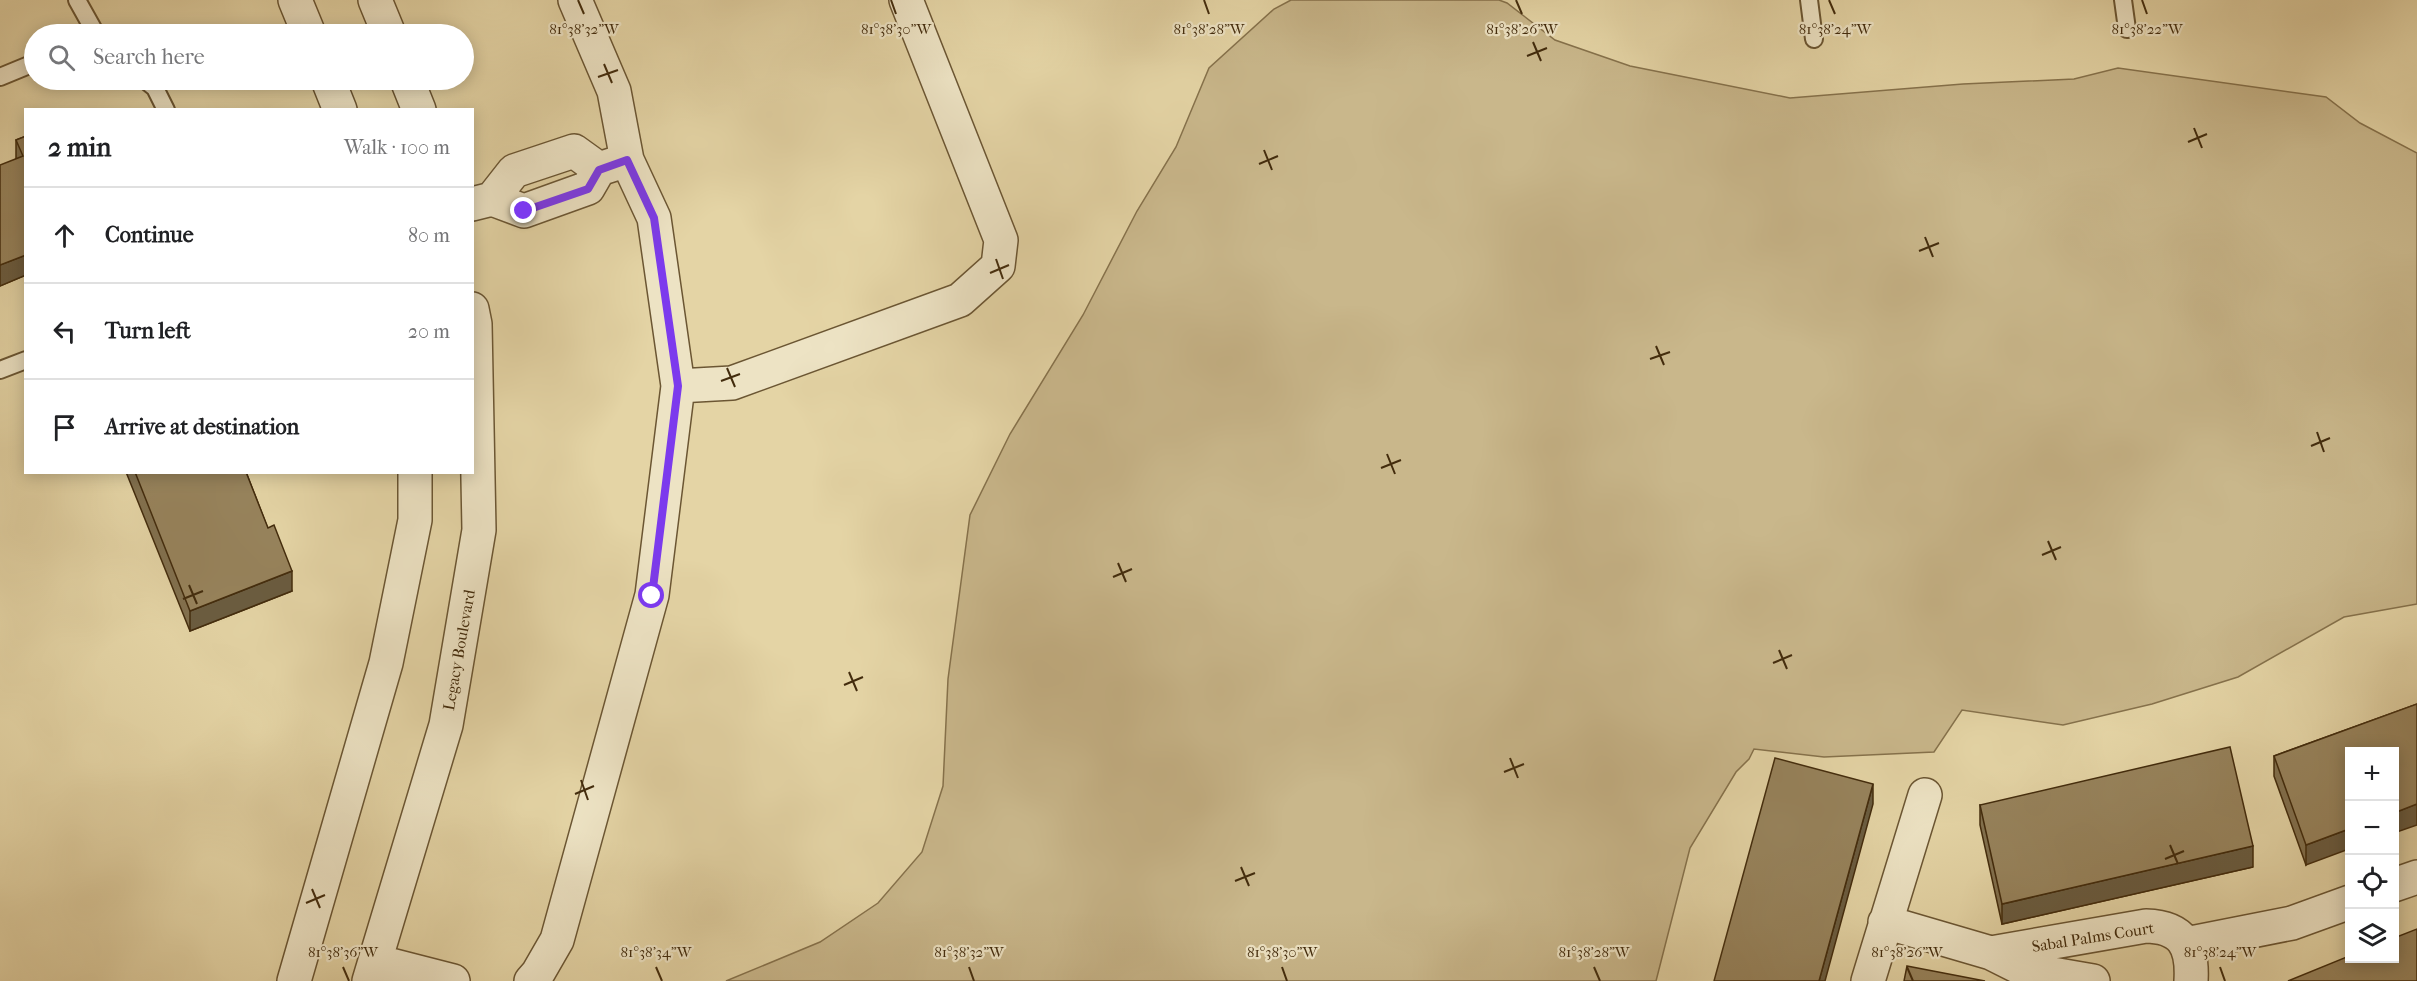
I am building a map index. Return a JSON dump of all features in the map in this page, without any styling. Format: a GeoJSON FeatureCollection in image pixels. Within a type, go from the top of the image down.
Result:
{"type":"FeatureCollection","features":[{"type":"Feature","properties":{"kind":"street"},"geometry":{"type":"LineString","coordinates":[[295,0],[305,24]]}},
{"type":"Feature","properties":{"kind":"street"},"geometry":{"type":"LineString","coordinates":[[375,0],[385,24]]}},
{"type":"Feature","properties":{"kind":"street"},"geometry":{"type":"LineString","coordinates":[[531,981],[538,974],[557,940],[652,596],[678,386],[654,218],[613,165],[614,91],[575,0]]}},
{"type":"Feature","properties":{"kind":"street"},"geometry":{"type":"LineString","coordinates":[[678,386],[732,383],[960,300],[998,266],[1001,240],[906,0]]}},
{"type":"Feature","properties":{"kind":"street"},"geometry":{"type":"LineString","coordinates":[[332,90],[339,108]]}},
{"type":"Feature","properties":{"kind":"street"},"geometry":{"type":"LineString","coordinates":[[411,90],[418,108]]}},
{"type":"Feature","properties":{"kind":"street"},"geometry":{"type":"LineString","coordinates":[[482,201],[524,211],[588,189],[613,165]]}},
{"type":"Feature","properties":{"kind":"street","name":"Legacy Boulevard"},"geometry":{"type":"LineString","coordinates":[[372,971],[446,725],[479,530],[474,319]]}},
{"type":"Feature","properties":{"kind":"street"},"geometry":{"type":"LineString","coordinates":[[294,981],[386,663],[415,520],[415,474]]}},
{"type":"Feature","properties":{"kind":"street"},"geometry":{"type":"LineString","coordinates":[[1868,981],[1925,795]]}},
{"type":"Feature","properties":{"kind":"street"},"geometry":{"type":"LineString","coordinates":[[2399,883],[2417,877]]}},
{"type":"Feature","properties":{"kind":"street"},"geometry":{"type":"LineString","coordinates":[[2191,981],[2192,962],[2186,944],[2292,923],[2345,903]]}},
{"type":"Feature","properties":{"kind":"street"},"geometry":{"type":"LineString","coordinates":[[1885,922],[1991,954],[2031,971],[2094,981]]}},
{"type":"Feature","properties":{"kind":"street","name":"Sabal Palms Court"},"geometry":{"type":"LineString","coordinates":[[1991,954],[2146,926],[2162,926],[2176,932],[2186,944]]}},
{"type":"Feature","properties":{"kind":"street"},"geometry":{"type":"LineString","coordinates":[[372,971],[453,981]]}},
{"type":"Feature","properties":{"kind":"lane"},"geometry":{"type":"LineString","coordinates":[[77,0],[90,24]]}},
{"type":"Feature","properties":{"kind":"lane"},"geometry":{"type":"LineString","coordinates":[[1809,0],[1814,39]]}},
{"type":"Feature","properties":{"kind":"lane"},"geometry":{"type":"LineString","coordinates":[[2123,0],[2127,29]]}},
{"type":"Feature","properties":{"kind":"lane"},"geometry":{"type":"LineString","coordinates":[[0,77],[24,67]]}},
{"type":"Feature","properties":{"kind":"lane"},"geometry":{"type":"LineString","coordinates":[[156,90],[165,108]]}},
{"type":"Feature","properties":{"kind":"lane"},"geometry":{"type":"LineString","coordinates":[[0,370],[24,361]]}},
{"type":"Feature","properties":{"kind":"shaded area"},"geometry":{"type":"Polygon","coordinates":[[[1291,0],[1499,0],[1507,3],[1555,40],[1630,66],[1790,98],[1963,84],[2074,79],[2118,68],[2326,97],[2360,123],[2417,153],[2417,604],[2344,617],[2238,677],[2152,704],[2063,725],[1962,710],[1934,752],[1824,757],[1754,749],[1749,759],[1736,772],[1690,848],[1656,981],[726,981],[820,942],[878,903],[922,852],[943,786],[948,679],[970,515],[1010,434],[1083,315],[1137,211],[1176,147],[1209,68],[1274,9],[1291,0]]]}},
{"type":"Feature","properties":{"kind":"building"},"geometry":{"type":"Polygon","coordinates":[[[24,137],[24,256],[0,265],[0,165],[23,156],[16,140],[24,137]]]}},
{"type":"Feature","properties":{"kind":"building"},"geometry":{"type":"Polygon","coordinates":[[[136,474],[247,474],[268,528],[274,525],[292,571],[190,611],[136,474]]]}},
{"type":"Feature","properties":{"kind":"building"},"geometry":{"type":"Polygon","coordinates":[[[2417,704],[2417,804],[2399,811],[2399,747],[2345,747],[2345,830],[2306,845],[2274,756],[2417,704]]]}},
{"type":"Feature","properties":{"kind":"building"},"geometry":{"type":"Polygon","coordinates":[[[2230,747],[2253,846],[2002,904],[1980,805],[2230,747]]]}},
{"type":"Feature","properties":{"kind":"building"},"geometry":{"type":"Polygon","coordinates":[[[1775,758],[1873,784],[1819,981],[1714,981],[1775,758]]]}},
{"type":"Feature","properties":{"kind":"building"},"geometry":{"type":"Polygon","coordinates":[[[2417,929],[2417,981],[2288,981],[2345,958],[2345,963],[2399,963],[2399,936],[2417,929]]]}},
{"type":"Feature","properties":{"kind":"building"},"geometry":{"type":"Polygon","coordinates":[[[1907,966],[1985,981],[1904,981],[1907,966]]]}},
{"type":"Feature","properties":{"kind":"route"},"geometry":{"type":"LineString","coordinates":[[524,211],[588,189],[599,170],[627,160],[654,218],[678,386],[652,596]]}}]}
